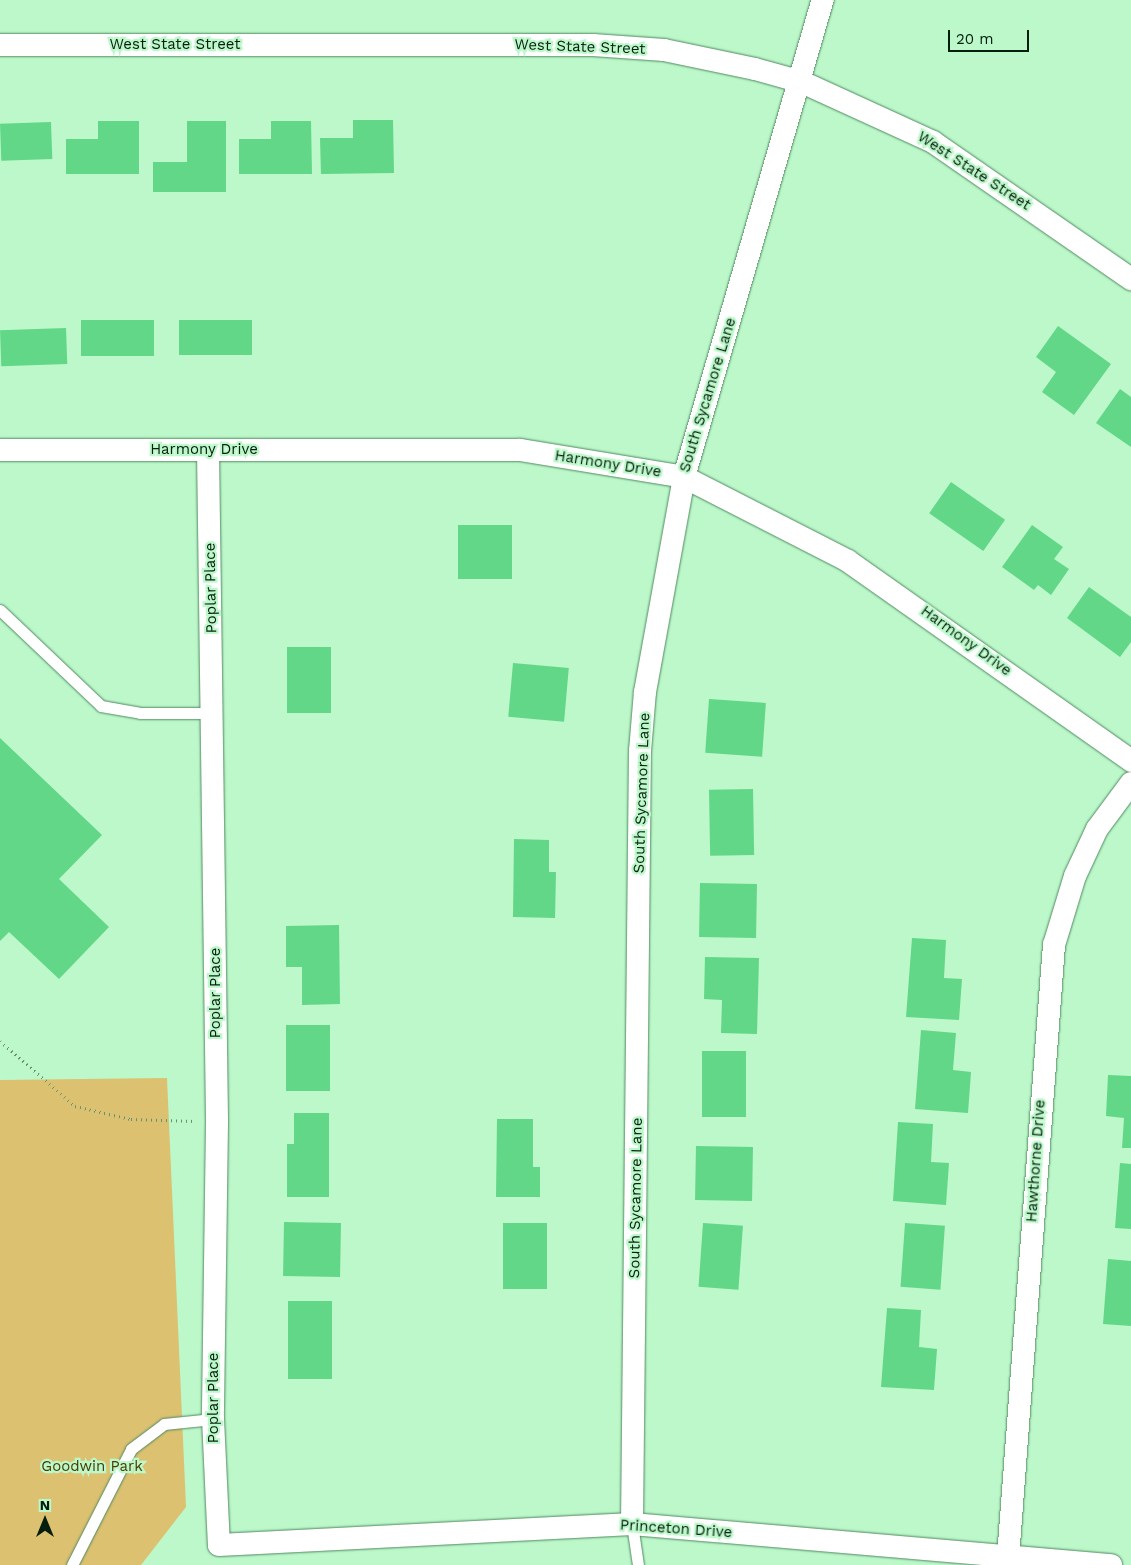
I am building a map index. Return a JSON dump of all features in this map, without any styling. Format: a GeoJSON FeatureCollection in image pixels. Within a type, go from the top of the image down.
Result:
{"type":"FeatureCollection","features":[{"type":"Feature","properties":{"kind":"street","name":"South Sycamore Lane"},"geometry":{"type":"LineString","coordinates":[[632,1524],[640,751],[652,644],[684,477],[802,82],[823,0]]}},
{"type":"Feature","properties":{"kind":"street","name":"West State Street"},"geometry":{"type":"LineString","coordinates":[[0,45],[594,45],[664,50],[802,82],[933,142],[1131,279]]}},
{"type":"Feature","properties":{"kind":"street","name":"Harmony Drive"},"geometry":{"type":"LineString","coordinates":[[0,450],[520,450],[684,477],[848,561],[1131,761]]}},
{"type":"Feature","properties":{"kind":"street","name":"Poplar Place"},"geometry":{"type":"LineString","coordinates":[[208,450],[214,713],[217,1122],[213,1419],[219,1536]]}},
{"type":"Feature","properties":{"kind":"street","name":"Hawthorne Drive"},"geometry":{"type":"LineString","coordinates":[[1008,1558],[1054,945],[1079,868],[1098,830],[1131,783]]}},
{"type":"Feature","properties":{"kind":"street","name":"Princeton Drive"},"geometry":{"type":"LineString","coordinates":[[219,1536],[219,1545],[632,1524],[1008,1558],[1111,1565]]}},
{"type":"Feature","properties":{"kind":"lane"},"geometry":{"type":"LineString","coordinates":[[0,610],[101,706],[140,713],[214,713]]}},
{"type":"Feature","properties":{"kind":"lane"},"geometry":{"type":"LineString","coordinates":[[72,1565],[131,1449],[164,1424],[213,1419]]}},
{"type":"Feature","properties":{"kind":"lane"},"geometry":{"type":"LineString","coordinates":[[632,1524],[638,1565]]}},
{"type":"Feature","properties":{"kind":"path"},"geometry":{"type":"LineString","coordinates":[[0,1041],[74,1106],[131,1120],[217,1122]]}},
{"type":"Feature","properties":{"kind":"green space","name":"Goodwin Park"},"geometry":{"type":"Polygon","coordinates":[[[167,1078],[186,1507],[141,1565],[0,1565],[0,1080],[167,1078]]]}},
{"type":"Feature","properties":{"kind":"building"},"geometry":{"type":"Polygon","coordinates":[[[353,120],[393,120],[394,173],[321,174],[320,138],[353,138],[353,120]]]}},
{"type":"Feature","properties":{"kind":"building"},"geometry":{"type":"Polygon","coordinates":[[[98,121],[139,121],[139,174],[66,174],[66,139],[98,139],[98,121]]]}},
{"type":"Feature","properties":{"kind":"building"},"geometry":{"type":"Polygon","coordinates":[[[187,121],[226,121],[226,192],[153,192],[153,162],[187,162],[187,121]]]}},
{"type":"Feature","properties":{"kind":"building"},"geometry":{"type":"Polygon","coordinates":[[[271,121],[311,121],[312,174],[239,174],[239,139],[271,139],[271,121]]]}},
{"type":"Feature","properties":{"kind":"building"},"geometry":{"type":"Polygon","coordinates":[[[51,122],[52,159],[1,161],[0,124],[51,122]]]}},
{"type":"Feature","properties":{"kind":"building"},"geometry":{"type":"Polygon","coordinates":[[[81,320],[154,320],[154,356],[81,356],[81,320]]]}},
{"type":"Feature","properties":{"kind":"building"},"geometry":{"type":"Polygon","coordinates":[[[179,320],[252,320],[252,355],[179,355],[179,320]]]}},
{"type":"Feature","properties":{"kind":"building"},"geometry":{"type":"Polygon","coordinates":[[[1058,326],[1111,364],[1074,415],[1042,392],[1056,372],[1036,357],[1058,326]]]}},
{"type":"Feature","properties":{"kind":"building"},"geometry":{"type":"Polygon","coordinates":[[[66,328],[67,364],[1,366],[0,330],[66,328]]]}},
{"type":"Feature","properties":{"kind":"building"},"geometry":{"type":"Polygon","coordinates":[[[1120,389],[1131,397],[1131,447],[1096,423],[1120,389]]]}},
{"type":"Feature","properties":{"kind":"building"},"geometry":{"type":"Polygon","coordinates":[[[951,482],[1005,520],[983,551],[929,513],[951,482]]]}},
{"type":"Feature","properties":{"kind":"building"},"geometry":{"type":"Polygon","coordinates":[[[458,525],[512,525],[512,579],[458,579],[458,525]]]}},
{"type":"Feature","properties":{"kind":"building"},"geometry":{"type":"Polygon","coordinates":[[[1032,525],[1063,547],[1054,559],[1069,569],[1051,595],[1038,585],[1034,590],[1002,567],[1032,525]]]}},
{"type":"Feature","properties":{"kind":"building"},"geometry":{"type":"Polygon","coordinates":[[[1089,587],[1131,617],[1131,642],[1120,657],[1067,618],[1089,587]]]}},
{"type":"Feature","properties":{"kind":"building"},"geometry":{"type":"Polygon","coordinates":[[[287,647],[331,647],[331,713],[287,713],[287,647]]]}},
{"type":"Feature","properties":{"kind":"building"},"geometry":{"type":"Polygon","coordinates":[[[513,663],[569,668],[564,722],[508,717],[513,663]]]}},
{"type":"Feature","properties":{"kind":"building"},"geometry":{"type":"Polygon","coordinates":[[[709,699],[766,703],[762,757],[705,753],[709,699]]]}},
{"type":"Feature","properties":{"kind":"building"},"geometry":{"type":"Polygon","coordinates":[[[0,738],[102,835],[59,879],[109,927],[59,979],[9,932],[0,941],[0,738]]]}},
{"type":"Feature","properties":{"kind":"building"},"geometry":{"type":"Polygon","coordinates":[[[753,789],[754,855],[710,856],[709,790],[753,789]]]}},
{"type":"Feature","properties":{"kind":"building"},"geometry":{"type":"Polygon","coordinates":[[[514,839],[549,840],[549,872],[556,872],[555,918],[513,917],[514,839]]]}},
{"type":"Feature","properties":{"kind":"building"},"geometry":{"type":"Polygon","coordinates":[[[700,883],[757,884],[756,938],[699,937],[700,883]]]}},
{"type":"Feature","properties":{"kind":"building"},"geometry":{"type":"Polygon","coordinates":[[[339,925],[340,1004],[302,1005],[302,967],[286,967],[286,926],[339,925]]]}},
{"type":"Feature","properties":{"kind":"building"},"geometry":{"type":"Polygon","coordinates":[[[912,938],[946,940],[944,978],[962,979],[959,1020],[906,1017],[912,938]]]}},
{"type":"Feature","properties":{"kind":"building"},"geometry":{"type":"Polygon","coordinates":[[[705,957],[759,958],[757,1034],[721,1033],[722,1000],[704,999],[705,957]]]}},
{"type":"Feature","properties":{"kind":"building"},"geometry":{"type":"Polygon","coordinates":[[[286,1025],[330,1025],[330,1091],[286,1091],[286,1025]]]}},
{"type":"Feature","properties":{"kind":"building"},"geometry":{"type":"Polygon","coordinates":[[[921,1030],[956,1033],[953,1070],[971,1072],[968,1113],[915,1109],[921,1030]]]}},
{"type":"Feature","properties":{"kind":"building"},"geometry":{"type":"Polygon","coordinates":[[[702,1051],[746,1051],[746,1117],[702,1117],[702,1051]]]}},
{"type":"Feature","properties":{"kind":"building"},"geometry":{"type":"Polygon","coordinates":[[[1108,1075],[1131,1076],[1131,1148],[1122,1148],[1124,1118],[1106,1116],[1108,1075]]]}},
{"type":"Feature","properties":{"kind":"building"},"geometry":{"type":"Polygon","coordinates":[[[294,1113],[329,1113],[329,1197],[287,1197],[287,1144],[294,1144],[294,1113]]]}},
{"type":"Feature","properties":{"kind":"building"},"geometry":{"type":"Polygon","coordinates":[[[497,1119],[533,1119],[533,1167],[540,1167],[540,1197],[496,1197],[497,1119]]]}},
{"type":"Feature","properties":{"kind":"building"},"geometry":{"type":"Polygon","coordinates":[[[898,1122],[933,1124],[931,1162],[949,1163],[946,1205],[893,1201],[898,1122]]]}},
{"type":"Feature","properties":{"kind":"building"},"geometry":{"type":"Polygon","coordinates":[[[696,1146],[753,1147],[752,1201],[695,1200],[696,1146]]]}},
{"type":"Feature","properties":{"kind":"building"},"geometry":{"type":"Polygon","coordinates":[[[1120,1163],[1131,1164],[1131,1229],[1115,1228],[1120,1163]]]}},
{"type":"Feature","properties":{"kind":"building"},"geometry":{"type":"Polygon","coordinates":[[[284,1222],[341,1223],[340,1277],[283,1276],[284,1222]]]}},
{"type":"Feature","properties":{"kind":"building"},"geometry":{"type":"Polygon","coordinates":[[[503,1223],[547,1223],[547,1289],[503,1289],[503,1223]]]}},
{"type":"Feature","properties":{"kind":"building"},"geometry":{"type":"Polygon","coordinates":[[[703,1223],[743,1226],[738,1290],[699,1287],[703,1223]]]}},
{"type":"Feature","properties":{"kind":"building"},"geometry":{"type":"Polygon","coordinates":[[[905,1223],[945,1226],[940,1290],[901,1287],[905,1223]]]}},
{"type":"Feature","properties":{"kind":"building"},"geometry":{"type":"Polygon","coordinates":[[[1108,1259],[1131,1261],[1131,1326],[1103,1324],[1108,1259]]]}},
{"type":"Feature","properties":{"kind":"building"},"geometry":{"type":"Polygon","coordinates":[[[288,1301],[332,1301],[332,1379],[288,1379],[288,1301]]]}},
{"type":"Feature","properties":{"kind":"building"},"geometry":{"type":"Polygon","coordinates":[[[887,1308],[921,1310],[919,1347],[937,1349],[934,1390],[881,1387],[887,1308]]]}}]}
